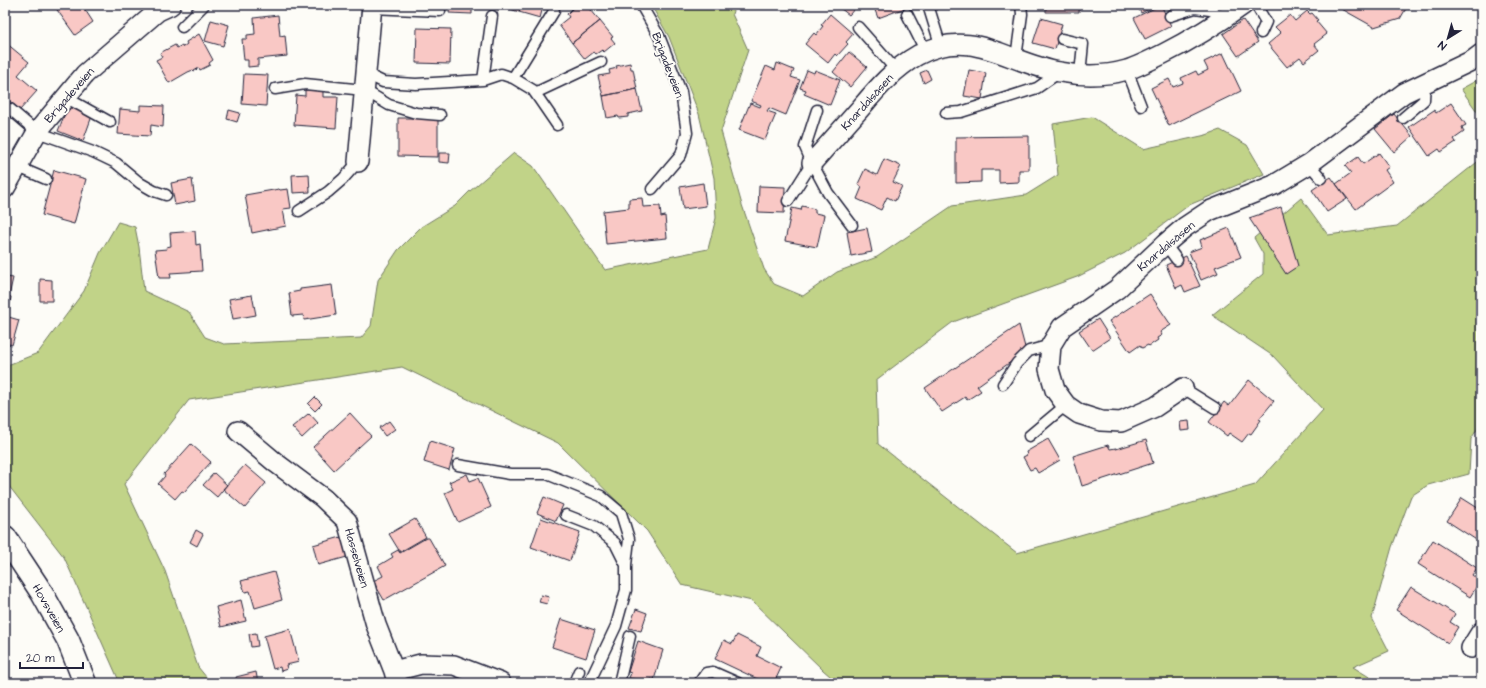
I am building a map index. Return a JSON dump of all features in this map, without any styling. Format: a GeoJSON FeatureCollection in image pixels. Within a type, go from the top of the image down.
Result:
{"type":"FeatureCollection","features":[{"type":"Feature","properties":{"kind":"street","name":"Brigadeveien"},"geometry":{"type":"LineString","coordinates":[[10,176],[37,132],[85,74],[158,11],[171,5]]}},
{"type":"Feature","properties":{"kind":"street","name":"Knardalsåsen"},"geometry":{"type":"LineString","coordinates":[[812,163],[879,87],[896,70],[918,56],[934,49],[959,44],[987,48],[1040,68],[1060,72],[1080,74],[1108,73],[1127,70],[1147,62],[1187,42],[1243,5]]}},
{"type":"Feature","properties":{"kind":"street"},"geometry":{"type":"LineString","coordinates":[[358,162],[371,6]]}},
{"type":"Feature","properties":{"kind":"street","name":"Knardalsåsen"},"geometry":{"type":"LineString","coordinates":[[1183,388],[1155,407],[1121,422],[1101,421],[1079,414],[1066,405],[1055,390],[1049,369],[1051,345],[1062,327],[1117,289],[1185,226],[1209,211],[1274,185],[1309,164],[1404,93],[1473,60],[1481,54]]}},
{"type":"Feature","properties":{"kind":"street","name":"Hasselveien"},"geometry":{"type":"LineString","coordinates":[[238,431],[276,463],[323,498],[347,521],[376,625],[396,677]]}},
{"type":"Feature","properties":{"kind":"street","name":"Hovsveien"},"geometry":{"type":"LineString","coordinates":[[5,537],[45,599],[68,640],[85,683]]}},
{"type":"Feature","properties":{"kind":"street"},"geometry":{"type":"LineString","coordinates":[[1471,648],[1481,632]]}},
{"type":"Feature","properties":{"kind":"street"},"geometry":{"type":"LineString","coordinates":[[396,677],[421,664],[454,665],[501,683]]}},
{"type":"Feature","properties":{"kind":"lane"},"geometry":{"type":"LineString","coordinates":[[182,27],[204,5]]}},
{"type":"Feature","properties":{"kind":"lane","name":"Brigadeveien"},"geometry":{"type":"LineString","coordinates":[[641,5],[659,36],[681,92],[687,133],[681,155],[652,189]]}},
{"type":"Feature","properties":{"kind":"lane"},"geometry":{"type":"LineString","coordinates":[[928,5],[934,49]]}},
{"type":"Feature","properties":{"kind":"lane"},"geometry":{"type":"LineString","coordinates":[[1016,58],[1022,14],[1021,5]]}},
{"type":"Feature","properties":{"kind":"lane"},"geometry":{"type":"LineString","coordinates":[[1256,5],[1266,22],[1261,33]]}},
{"type":"Feature","properties":{"kind":"lane"},"geometry":{"type":"LineString","coordinates":[[371,6],[440,11]]}},
{"type":"Feature","properties":{"kind":"lane"},"geometry":{"type":"LineString","coordinates":[[1170,16],[1196,8],[1210,10],[1227,17]]}},
{"type":"Feature","properties":{"kind":"lane"},"geometry":{"type":"LineString","coordinates":[[513,78],[554,11]]}},
{"type":"Feature","properties":{"kind":"lane"},"geometry":{"type":"LineString","coordinates":[[907,14],[934,49]]}},
{"type":"Feature","properties":{"kind":"lane"},"geometry":{"type":"LineString","coordinates":[[483,80],[492,16]]}},
{"type":"Feature","properties":{"kind":"lane"},"geometry":{"type":"LineString","coordinates":[[858,27],[896,70]]}},
{"type":"Feature","properties":{"kind":"lane"},"geometry":{"type":"LineString","coordinates":[[1062,39],[1083,44],[1080,74]]}},
{"type":"Feature","properties":{"kind":"lane"},"geometry":{"type":"LineString","coordinates":[[535,93],[601,62]]}},
{"type":"Feature","properties":{"kind":"lane"},"geometry":{"type":"LineString","coordinates":[[1127,70],[1141,106]]}},
{"type":"Feature","properties":{"kind":"lane"},"geometry":{"type":"LineString","coordinates":[[946,113],[961,112],[1037,88],[1060,72]]}},
{"type":"Feature","properties":{"kind":"lane"},"geometry":{"type":"LineString","coordinates":[[274,89],[305,84],[365,82],[416,84],[483,80],[502,74],[513,78],[532,90],[557,125]]}},
{"type":"Feature","properties":{"kind":"lane"},"geometry":{"type":"LineString","coordinates":[[365,82],[388,104],[416,113],[440,115]]}},
{"type":"Feature","properties":{"kind":"lane"},"geometry":{"type":"LineString","coordinates":[[1404,118],[1424,100],[1426,82]]}},
{"type":"Feature","properties":{"kind":"lane"},"geometry":{"type":"LineString","coordinates":[[65,97],[110,122]]}},
{"type":"Feature","properties":{"kind":"lane"},"geometry":{"type":"LineString","coordinates":[[10,109],[37,132],[93,152],[116,163],[140,183],[154,191],[166,195]]}},
{"type":"Feature","properties":{"kind":"lane"},"geometry":{"type":"LineString","coordinates":[[817,110],[805,147],[828,193],[852,224]]}},
{"type":"Feature","properties":{"kind":"lane"},"geometry":{"type":"LineString","coordinates":[[300,211],[328,192],[343,179],[358,162]]}},
{"type":"Feature","properties":{"kind":"lane"},"geometry":{"type":"LineString","coordinates":[[788,201],[812,163]]}},
{"type":"Feature","properties":{"kind":"lane"},"geometry":{"type":"LineString","coordinates":[[1309,164],[1321,178]]}},
{"type":"Feature","properties":{"kind":"lane"},"geometry":{"type":"LineString","coordinates":[[10,176],[46,178]]}},
{"type":"Feature","properties":{"kind":"lane"},"geometry":{"type":"LineString","coordinates":[[1165,244],[1177,260]]}},
{"type":"Feature","properties":{"kind":"lane"},"geometry":{"type":"LineString","coordinates":[[1003,384],[1017,363],[1029,351],[1051,345]]}},
{"type":"Feature","properties":{"kind":"lane"},"geometry":{"type":"LineString","coordinates":[[1183,388],[1215,408]]}},
{"type":"Feature","properties":{"kind":"lane"},"geometry":{"type":"LineString","coordinates":[[1029,436],[1066,405]]}},
{"type":"Feature","properties":{"kind":"lane"},"geometry":{"type":"LineString","coordinates":[[458,465],[510,474],[547,474],[601,496],[621,513],[629,539],[626,565],[626,590],[616,626],[589,683]]}},
{"type":"Feature","properties":{"kind":"lane"},"geometry":{"type":"LineString","coordinates":[[566,515],[594,526],[615,543],[626,565]]}},
{"type":"Feature","properties":{"kind":"lane"},"geometry":{"type":"LineString","coordinates":[[622,683],[620,679],[630,636]]}},
{"type":"Feature","properties":{"kind":"lane"},"geometry":{"type":"LineString","coordinates":[[574,683],[579,671]]}},
{"type":"Feature","properties":{"kind":"lane"},"geometry":{"type":"LineString","coordinates":[[699,683],[706,673],[713,672],[738,683]]}},
{"type":"Feature","properties":{"kind":"green space"},"geometry":{"type":"Polygon","coordinates":[[[651,5],[735,5],[732,14],[748,50],[721,131],[742,205],[764,269],[774,284],[803,296],[837,272],[877,257],[952,206],[1026,195],[1058,175],[1053,124],[1092,117],[1143,149],[1206,135],[1220,130],[1247,145],[1264,174],[1189,205],[1125,253],[1077,277],[953,322],[876,380],[878,444],[1017,553],[1255,485],[1323,410],[1273,356],[1212,315],[1263,274],[1263,254],[1254,238],[1301,198],[1328,235],[1397,226],[1481,159],[1481,423],[1471,439],[1469,474],[1428,485],[1411,496],[1392,547],[1372,618],[1389,651],[1353,667],[1379,683],[838,683],[752,601],[682,585],[647,531],[558,443],[402,367],[189,400],[124,484],[165,571],[198,667],[211,683],[120,683],[64,557],[5,481],[5,366],[38,353],[84,291],[100,253],[118,222],[135,227],[144,291],[189,312],[205,337],[224,344],[361,338],[371,326],[378,280],[398,250],[421,227],[455,206],[514,153],[533,166],[605,270],[708,249],[716,218],[714,178],[699,114],[669,37],[651,5]]]}},
{"type":"Feature","properties":{"kind":"green space"},"geometry":{"type":"Polygon","coordinates":[[[1481,78],[1481,117],[1461,89],[1481,78]]]}},
{"type":"Feature","properties":{"kind":"building"},"geometry":{"type":"Polygon","coordinates":[[[50,5],[82,5],[93,22],[75,35],[55,7],[53,9],[50,5]]]}},
{"type":"Feature","properties":{"kind":"building"},"geometry":{"type":"Polygon","coordinates":[[[450,5],[472,5],[472,14],[449,13],[450,5]]]}},
{"type":"Feature","properties":{"kind":"building"},"geometry":{"type":"Polygon","coordinates":[[[498,5],[521,5],[519,12],[498,5]]]}},
{"type":"Feature","properties":{"kind":"building"},"geometry":{"type":"Polygon","coordinates":[[[521,5],[547,5],[546,8],[543,7],[540,18],[519,12],[521,5]]]}},
{"type":"Feature","properties":{"kind":"building"},"geometry":{"type":"Polygon","coordinates":[[[576,5],[587,5],[600,21],[572,43],[559,25],[569,17],[567,14],[576,5]]]}},
{"type":"Feature","properties":{"kind":"building"},"geometry":{"type":"Polygon","coordinates":[[[836,5],[854,5],[856,7],[849,15],[836,5]]]}},
{"type":"Feature","properties":{"kind":"building"},"geometry":{"type":"Polygon","coordinates":[[[873,5],[908,5],[904,7],[905,8],[878,18],[873,5]]]}},
{"type":"Feature","properties":{"kind":"building"},"geometry":{"type":"Polygon","coordinates":[[[1046,5],[1081,5],[1081,7],[1079,7],[1079,12],[1046,12],[1046,5]]]}},
{"type":"Feature","properties":{"kind":"building"},"geometry":{"type":"Polygon","coordinates":[[[1137,5],[1157,5],[1141,13],[1137,5]]]}},
{"type":"Feature","properties":{"kind":"building"},"geometry":{"type":"Polygon","coordinates":[[[1161,5],[1171,26],[1145,39],[1134,18],[1161,5]]]}},
{"type":"Feature","properties":{"kind":"building"},"geometry":{"type":"Polygon","coordinates":[[[1342,5],[1408,5],[1400,19],[1374,27],[1340,8],[1342,5]]]}},
{"type":"Feature","properties":{"kind":"building"},"geometry":{"type":"Polygon","coordinates":[[[1307,11],[1310,14],[1312,13],[1318,20],[1316,21],[1327,34],[1314,44],[1319,50],[1304,62],[1300,57],[1287,67],[1268,44],[1281,33],[1275,27],[1290,15],[1295,21],[1307,11]]]}},
{"type":"Feature","properties":{"kind":"building"},"geometry":{"type":"Polygon","coordinates":[[[830,14],[853,34],[846,42],[848,44],[837,56],[835,54],[828,63],[805,44],[814,33],[816,35],[823,26],[821,25],[830,14]]]}},
{"type":"Feature","properties":{"kind":"building"},"geometry":{"type":"Polygon","coordinates":[[[278,15],[280,36],[285,35],[287,56],[258,59],[258,66],[248,67],[248,60],[244,60],[242,39],[247,39],[247,35],[255,34],[254,18],[278,15]]]}},
{"type":"Feature","properties":{"kind":"building"},"geometry":{"type":"Polygon","coordinates":[[[1041,18],[1062,24],[1055,49],[1033,43],[1041,18]]]}},
{"type":"Feature","properties":{"kind":"building"},"geometry":{"type":"Polygon","coordinates":[[[211,20],[229,25],[223,46],[205,41],[211,20]]]}},
{"type":"Feature","properties":{"kind":"building"},"geometry":{"type":"Polygon","coordinates":[[[1243,20],[1258,42],[1238,56],[1223,34],[1243,20]]]}},
{"type":"Feature","properties":{"kind":"building"},"geometry":{"type":"Polygon","coordinates":[[[600,21],[613,37],[611,38],[615,43],[604,52],[602,50],[596,54],[594,52],[585,59],[572,43],[600,21]]]}},
{"type":"Feature","properties":{"kind":"building"},"geometry":{"type":"Polygon","coordinates":[[[417,28],[451,29],[450,64],[416,63],[417,28]]]}},
{"type":"Feature","properties":{"kind":"building"},"geometry":{"type":"Polygon","coordinates":[[[199,34],[213,60],[209,63],[210,65],[200,70],[199,68],[188,72],[169,83],[156,60],[162,57],[160,53],[175,45],[177,48],[182,45],[183,47],[187,44],[186,42],[199,34]]]}},
{"type":"Feature","properties":{"kind":"building"},"geometry":{"type":"Polygon","coordinates":[[[6,43],[29,62],[18,75],[37,91],[20,110],[5,97],[6,43]]]}},
{"type":"Feature","properties":{"kind":"building"},"geometry":{"type":"Polygon","coordinates":[[[849,52],[867,67],[850,87],[833,72],[849,52]]]}},
{"type":"Feature","properties":{"kind":"building"},"geometry":{"type":"Polygon","coordinates":[[[1223,53],[1241,91],[1169,126],[1151,88],[1169,79],[1173,87],[1183,83],[1181,78],[1196,71],[1198,75],[1208,70],[1204,62],[1223,53]]]}},
{"type":"Feature","properties":{"kind":"building"},"geometry":{"type":"Polygon","coordinates":[[[630,63],[631,69],[633,69],[637,89],[603,96],[598,76],[610,74],[609,70],[617,68],[616,66],[630,63]]]}},
{"type":"Feature","properties":{"kind":"building"},"geometry":{"type":"Polygon","coordinates":[[[777,63],[794,70],[791,77],[800,80],[786,115],[769,108],[767,111],[776,114],[765,140],[739,130],[750,103],[760,107],[761,105],[751,101],[766,66],[775,70],[777,63]]]}},
{"type":"Feature","properties":{"kind":"building"},"geometry":{"type":"Polygon","coordinates":[[[807,70],[814,73],[815,70],[840,80],[830,105],[804,94],[806,90],[800,88],[807,70]]]}},
{"type":"Feature","properties":{"kind":"building"},"geometry":{"type":"Polygon","coordinates":[[[927,70],[931,79],[924,83],[920,73],[927,70]]]}},
{"type":"Feature","properties":{"kind":"building"},"geometry":{"type":"Polygon","coordinates":[[[969,70],[986,73],[982,99],[964,96],[969,70]]]}},
{"type":"Feature","properties":{"kind":"building"},"geometry":{"type":"Polygon","coordinates":[[[244,74],[268,75],[266,106],[242,104],[244,74]]]}},
{"type":"Feature","properties":{"kind":"building"},"geometry":{"type":"Polygon","coordinates":[[[637,89],[642,111],[628,114],[628,117],[619,118],[618,116],[607,118],[603,96],[637,89]]]}},
{"type":"Feature","properties":{"kind":"building"},"geometry":{"type":"Polygon","coordinates":[[[305,90],[323,91],[323,97],[338,97],[336,128],[294,125],[296,95],[305,96],[305,90]]]}},
{"type":"Feature","properties":{"kind":"building"},"geometry":{"type":"Polygon","coordinates":[[[1451,103],[1466,125],[1462,127],[1464,132],[1454,139],[1456,142],[1441,152],[1439,149],[1429,156],[1409,127],[1434,110],[1436,113],[1451,103]]]}},
{"type":"Feature","properties":{"kind":"building"},"geometry":{"type":"Polygon","coordinates":[[[140,105],[164,106],[163,127],[151,125],[150,136],[118,134],[120,109],[140,111],[140,105]]]}},
{"type":"Feature","properties":{"kind":"building"},"geometry":{"type":"Polygon","coordinates":[[[68,106],[92,116],[83,141],[58,131],[68,106]]]}},
{"type":"Feature","properties":{"kind":"building"},"geometry":{"type":"Polygon","coordinates":[[[229,110],[240,113],[237,122],[227,119],[229,110]]]}},
{"type":"Feature","properties":{"kind":"building"},"geometry":{"type":"Polygon","coordinates":[[[1394,114],[1412,136],[1394,152],[1375,129],[1394,114]]]}},
{"type":"Feature","properties":{"kind":"building"},"geometry":{"type":"Polygon","coordinates":[[[398,118],[438,118],[438,157],[398,156],[398,118]]]}},
{"type":"Feature","properties":{"kind":"building"},"geometry":{"type":"Polygon","coordinates":[[[1029,136],[1029,170],[1019,170],[1019,182],[999,183],[999,170],[981,170],[981,182],[956,183],[956,137],[1029,136]]]}},
{"type":"Feature","properties":{"kind":"building"},"geometry":{"type":"Polygon","coordinates":[[[439,153],[450,153],[449,163],[439,162],[439,153]]]}},
{"type":"Feature","properties":{"kind":"building"},"geometry":{"type":"Polygon","coordinates":[[[1379,153],[1389,167],[1385,170],[1393,182],[1356,209],[1336,184],[1351,173],[1345,166],[1358,157],[1363,164],[1379,153]]]}},
{"type":"Feature","properties":{"kind":"building"},"geometry":{"type":"Polygon","coordinates":[[[884,159],[901,166],[893,182],[902,186],[895,201],[887,197],[881,210],[857,199],[862,187],[858,184],[865,169],[877,175],[884,159]]]}},
{"type":"Feature","properties":{"kind":"building"},"geometry":{"type":"Polygon","coordinates":[[[54,170],[86,179],[74,224],[42,215],[54,170]]]}},
{"type":"Feature","properties":{"kind":"building"},"geometry":{"type":"Polygon","coordinates":[[[309,174],[310,192],[293,193],[292,175],[309,174]]]}},
{"type":"Feature","properties":{"kind":"building"},"geometry":{"type":"Polygon","coordinates":[[[1331,177],[1347,199],[1327,212],[1312,190],[1331,177]]]}},
{"type":"Feature","properties":{"kind":"building"},"geometry":{"type":"Polygon","coordinates":[[[192,179],[195,201],[175,205],[171,183],[192,179]]]}},
{"type":"Feature","properties":{"kind":"building"},"geometry":{"type":"Polygon","coordinates":[[[703,183],[706,206],[683,209],[680,187],[703,183]]]}},
{"type":"Feature","properties":{"kind":"building"},"geometry":{"type":"Polygon","coordinates":[[[759,186],[785,187],[784,213],[758,212],[759,186]]]}},
{"type":"Feature","properties":{"kind":"building"},"geometry":{"type":"Polygon","coordinates":[[[279,189],[288,189],[291,208],[283,209],[286,226],[252,233],[245,195],[279,189]]]}},
{"type":"Feature","properties":{"kind":"building"},"geometry":{"type":"Polygon","coordinates":[[[642,198],[643,207],[660,206],[661,217],[665,216],[667,238],[606,244],[603,211],[629,208],[629,199],[642,198]]]}},
{"type":"Feature","properties":{"kind":"building"},"geometry":{"type":"Polygon","coordinates":[[[802,206],[815,209],[815,213],[824,215],[817,247],[785,241],[792,208],[801,210],[802,206]]]}},
{"type":"Feature","properties":{"kind":"building"},"geometry":{"type":"Polygon","coordinates":[[[1281,207],[1298,266],[1286,274],[1249,218],[1281,207]]]}},
{"type":"Feature","properties":{"kind":"building"},"geometry":{"type":"Polygon","coordinates":[[[867,228],[872,252],[851,256],[847,232],[867,228]]]}},
{"type":"Feature","properties":{"kind":"building"},"geometry":{"type":"Polygon","coordinates":[[[1229,228],[1241,257],[1215,267],[1218,273],[1201,280],[1189,252],[1202,247],[1200,240],[1229,228]]]}},
{"type":"Feature","properties":{"kind":"building"},"geometry":{"type":"Polygon","coordinates":[[[195,231],[196,245],[200,244],[202,271],[170,273],[171,278],[159,278],[155,250],[167,249],[166,247],[171,246],[170,233],[195,231]]]}},
{"type":"Feature","properties":{"kind":"building"},"geometry":{"type":"Polygon","coordinates":[[[1186,256],[1200,286],[1185,292],[1182,285],[1176,288],[1166,265],[1186,256]]]}},
{"type":"Feature","properties":{"kind":"building"},"geometry":{"type":"Polygon","coordinates":[[[5,275],[13,278],[9,296],[11,297],[8,313],[5,312],[5,275]]]}},
{"type":"Feature","properties":{"kind":"building"},"geometry":{"type":"Polygon","coordinates":[[[40,279],[52,280],[52,301],[40,301],[40,279]]]}},
{"type":"Feature","properties":{"kind":"building"},"geometry":{"type":"Polygon","coordinates":[[[332,285],[336,315],[304,320],[303,315],[292,316],[289,293],[300,291],[300,289],[332,285]]]}},
{"type":"Feature","properties":{"kind":"building"},"geometry":{"type":"Polygon","coordinates":[[[1150,294],[1171,325],[1160,332],[1162,335],[1157,338],[1158,340],[1149,346],[1148,345],[1142,348],[1140,345],[1130,352],[1109,321],[1150,294]]]}},
{"type":"Feature","properties":{"kind":"building"},"geometry":{"type":"Polygon","coordinates":[[[252,295],[256,315],[233,319],[229,299],[252,295]]]}},
{"type":"Feature","properties":{"kind":"building"},"geometry":{"type":"Polygon","coordinates":[[[5,316],[19,320],[12,345],[5,343],[5,316]]]}},
{"type":"Feature","properties":{"kind":"building"},"geometry":{"type":"Polygon","coordinates":[[[1098,319],[1110,338],[1092,350],[1079,331],[1098,319]]]}},
{"type":"Feature","properties":{"kind":"building"},"geometry":{"type":"Polygon","coordinates":[[[1019,325],[1026,351],[977,386],[981,391],[967,400],[965,397],[942,412],[925,388],[1019,325]]]}},
{"type":"Feature","properties":{"kind":"building"},"geometry":{"type":"Polygon","coordinates":[[[1249,380],[1274,401],[1259,419],[1261,420],[1251,434],[1249,433],[1242,442],[1229,433],[1227,436],[1209,422],[1224,402],[1229,406],[1249,380]]]}},
{"type":"Feature","properties":{"kind":"building"},"geometry":{"type":"Polygon","coordinates":[[[315,397],[322,404],[315,411],[308,404],[315,397]]]}},
{"type":"Feature","properties":{"kind":"building"},"geometry":{"type":"Polygon","coordinates":[[[350,413],[371,436],[334,470],[313,447],[350,413]]]}},
{"type":"Feature","properties":{"kind":"building"},"geometry":{"type":"Polygon","coordinates":[[[310,414],[318,423],[302,438],[292,427],[310,414]]]}},
{"type":"Feature","properties":{"kind":"building"},"geometry":{"type":"Polygon","coordinates":[[[389,421],[395,429],[385,436],[379,428],[389,421]]]}},
{"type":"Feature","properties":{"kind":"building"},"geometry":{"type":"Polygon","coordinates":[[[1189,421],[1190,430],[1181,431],[1180,422],[1189,421]]]}},
{"type":"Feature","properties":{"kind":"building"},"geometry":{"type":"Polygon","coordinates":[[[1048,439],[1060,460],[1038,473],[1035,468],[1030,470],[1023,457],[1027,455],[1026,452],[1048,439]]]}},
{"type":"Feature","properties":{"kind":"building"},"geometry":{"type":"Polygon","coordinates":[[[1146,440],[1153,463],[1082,486],[1073,456],[1108,445],[1110,449],[1116,449],[1146,440]]]}},
{"type":"Feature","properties":{"kind":"building"},"geometry":{"type":"Polygon","coordinates":[[[430,441],[455,449],[449,470],[424,462],[430,441]]]}},
{"type":"Feature","properties":{"kind":"building"},"geometry":{"type":"Polygon","coordinates":[[[191,444],[211,462],[184,492],[182,491],[175,499],[158,484],[165,476],[164,474],[191,444]]]}},
{"type":"Feature","properties":{"kind":"building"},"geometry":{"type":"Polygon","coordinates":[[[245,465],[266,483],[245,508],[223,489],[245,465]]]}},
{"type":"Feature","properties":{"kind":"building"},"geometry":{"type":"Polygon","coordinates":[[[214,473],[227,485],[217,497],[203,485],[214,473]]]}},
{"type":"Feature","properties":{"kind":"building"},"geometry":{"type":"Polygon","coordinates":[[[467,474],[470,481],[478,478],[491,507],[458,522],[445,493],[453,489],[449,482],[467,474]]]}},
{"type":"Feature","properties":{"kind":"building"},"geometry":{"type":"Polygon","coordinates":[[[544,497],[563,505],[556,521],[537,513],[544,497]]]}},
{"type":"Feature","properties":{"kind":"building"},"geometry":{"type":"Polygon","coordinates":[[[1462,498],[1481,510],[1481,543],[1447,521],[1462,498]]]}},
{"type":"Feature","properties":{"kind":"building"},"geometry":{"type":"Polygon","coordinates":[[[541,518],[580,532],[570,561],[531,547],[541,518]]]}},
{"type":"Feature","properties":{"kind":"building"},"geometry":{"type":"Polygon","coordinates":[[[415,519],[426,537],[400,552],[389,534],[415,519]]]}},
{"type":"Feature","properties":{"kind":"building"},"geometry":{"type":"Polygon","coordinates":[[[196,530],[203,534],[197,546],[190,542],[196,530]]]}},
{"type":"Feature","properties":{"kind":"building"},"geometry":{"type":"Polygon","coordinates":[[[341,537],[347,557],[318,565],[313,545],[341,537]]]}},
{"type":"Feature","properties":{"kind":"building"},"geometry":{"type":"Polygon","coordinates":[[[426,538],[429,538],[445,566],[384,600],[373,581],[383,576],[378,566],[393,557],[391,554],[398,550],[400,553],[426,538]]]}},
{"type":"Feature","properties":{"kind":"building"},"geometry":{"type":"Polygon","coordinates":[[[1433,540],[1477,568],[1472,575],[1480,581],[1470,597],[1418,564],[1433,540]]]}},
{"type":"Feature","properties":{"kind":"building"},"geometry":{"type":"Polygon","coordinates":[[[274,572],[282,600],[255,608],[250,591],[245,592],[241,581],[274,572]]]}},
{"type":"Feature","properties":{"kind":"building"},"geometry":{"type":"Polygon","coordinates":[[[1411,587],[1455,614],[1450,622],[1458,627],[1448,643],[1396,610],[1411,587]]]}},
{"type":"Feature","properties":{"kind":"building"},"geometry":{"type":"Polygon","coordinates":[[[541,595],[549,597],[547,604],[539,602],[541,595]]]}},
{"type":"Feature","properties":{"kind":"building"},"geometry":{"type":"Polygon","coordinates":[[[241,600],[246,621],[221,627],[216,607],[241,600]]]}},
{"type":"Feature","properties":{"kind":"building"},"geometry":{"type":"Polygon","coordinates":[[[636,609],[647,613],[641,631],[629,628],[636,609]]]}},
{"type":"Feature","properties":{"kind":"building"},"geometry":{"type":"Polygon","coordinates":[[[561,619],[595,630],[586,658],[552,647],[561,619]]]}},
{"type":"Feature","properties":{"kind":"building"},"geometry":{"type":"Polygon","coordinates":[[[290,629],[299,662],[286,665],[287,669],[281,671],[280,667],[273,669],[264,636],[290,629]]]}},
{"type":"Feature","properties":{"kind":"building"},"geometry":{"type":"Polygon","coordinates":[[[256,633],[258,646],[251,647],[249,634],[256,633]]]}},
{"type":"Feature","properties":{"kind":"building"},"geometry":{"type":"Polygon","coordinates":[[[737,635],[761,647],[757,656],[781,668],[774,683],[766,683],[715,659],[724,640],[732,644],[737,635]]]}},
{"type":"Feature","properties":{"kind":"building"},"geometry":{"type":"Polygon","coordinates":[[[638,641],[663,650],[654,680],[651,679],[649,683],[629,678],[631,673],[628,672],[638,641]]]}},
{"type":"Feature","properties":{"kind":"building"},"geometry":{"type":"Polygon","coordinates":[[[256,672],[258,683],[237,683],[236,677],[256,672]]]}}]}
